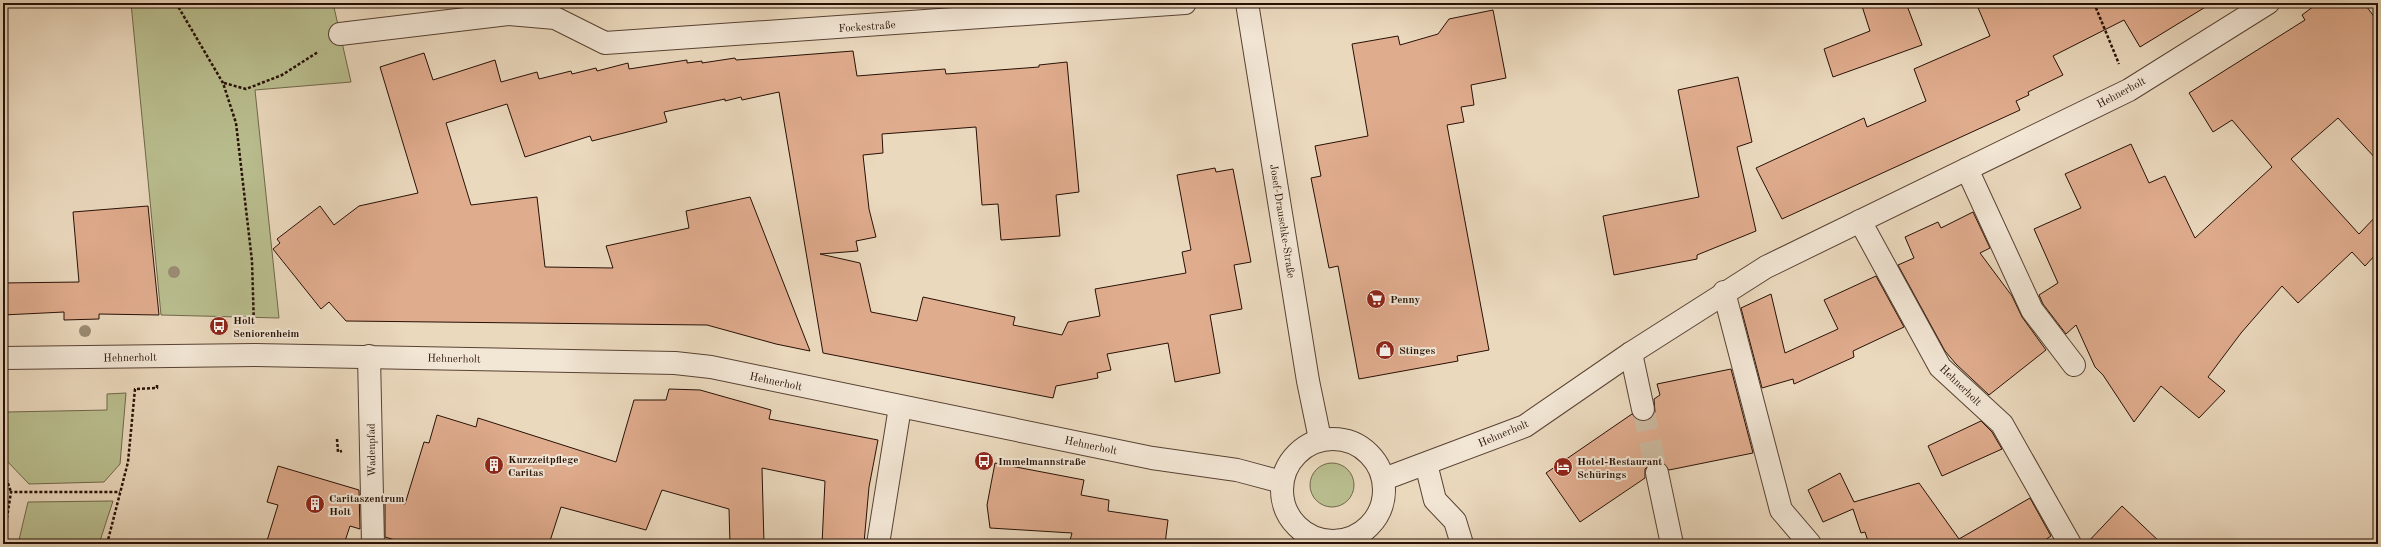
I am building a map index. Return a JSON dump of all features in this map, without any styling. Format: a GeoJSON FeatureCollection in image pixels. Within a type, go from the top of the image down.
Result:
{"type":"FeatureCollection","features":[{"type":"Feature","properties":{"kind":"street","name":"Fockestraße"},"geometry":{"type":"LineString","coordinates":[[340,34],[508,14],[555,18],[605,43],[1185,3]]}},
{"type":"Feature","properties":{"kind":"street","name":"Josef-Drauschke-Straße"},"geometry":{"type":"LineString","coordinates":[[1247,3],[1308,381],[1320,440]]}},
{"type":"Feature","properties":{"kind":"street","name":"Hehnerholt"},"geometry":{"type":"LineString","coordinates":[[1384,480],[1525,426],[1631,353],[1724,292],[1766,267],[2129,90],[2268,3]]}},
{"type":"Feature","properties":{"kind":"street"},"geometry":{"type":"LineString","coordinates":[[1967,169],[2032,310],[2074,365]]}},
{"type":"Feature","properties":{"kind":"street","name":"Hehnerholt"},"geometry":{"type":"LineString","coordinates":[[1860,221],[1940,367],[2002,424],[2070,544]]}},
{"type":"Feature","properties":{"kind":"street"},"geometry":{"type":"LineString","coordinates":[[1724,292],[1781,510],[1810,544]]}},
{"type":"Feature","properties":{"kind":"street"},"geometry":{"type":"LineString","coordinates":[[1631,353],[1643,409]]}},
{"type":"Feature","properties":{"kind":"street","name":"Hehnerholt"},"geometry":{"type":"LineString","coordinates":[[3,358],[254,354],[675,363],[711,367],[1152,458],[1237,470],[1282,482]]}},
{"type":"Feature","properties":{"kind":"street","name":"Wadenpfad"},"geometry":{"type":"LineString","coordinates":[[369,356],[373,544]]}},
{"type":"Feature","properties":{"kind":"street"},"geometry":{"type":"LineString","coordinates":[[878,544],[900,407]]}},
{"type":"Feature","properties":{"kind":"street"},"geometry":{"type":"LineString","coordinates":[[1320,440],[1346,440],[1359,445],[1372,456],[1384,480],[1384,493],[1380,510],[1371,524],[1357,535],[1343,540],[1326,542],[1300,530],[1291,520],[1282,497],[1282,482],[1289,463],[1303,448],[1320,440]]}},
{"type":"Feature","properties":{"kind":"street"},"geometry":{"type":"LineString","coordinates":[[1426,464],[1436,500],[1455,521],[1462,544]]}},
{"type":"Feature","properties":{"kind":"street"},"geometry":{"type":"LineString","coordinates":[[1657,473],[1672,544]]}},
{"type":"Feature","properties":{"kind":"path"},"geometry":{"type":"LineString","coordinates":[[176,3],[223,83],[236,123],[252,261],[254,354]]}},
{"type":"Feature","properties":{"kind":"path"},"geometry":{"type":"LineString","coordinates":[[2094,3],[2129,90]]}},
{"type":"Feature","properties":{"kind":"path"},"geometry":{"type":"LineString","coordinates":[[223,83],[246,89],[282,75],[313,56],[340,34]]}},
{"type":"Feature","properties":{"kind":"path"},"geometry":{"type":"LineString","coordinates":[[107,544],[128,462],[135,389],[157,388],[157,356]]}},
{"type":"Feature","properties":{"kind":"path"},"geometry":{"type":"LineString","coordinates":[[3,469],[11,492],[3,543]]}},
{"type":"Feature","properties":{"kind":"path"},"geometry":{"type":"LineString","coordinates":[[11,492],[120,492]]}},
{"type":"Feature","properties":{"kind":"green space"},"geometry":{"type":"Polygon","coordinates":[[[131,3],[333,3],[351,82],[255,90],[279,318],[161,315],[131,3]]]}},
{"type":"Feature","properties":{"kind":"green space"},"geometry":{"type":"Polygon","coordinates":[[[126,393],[120,464],[104,482],[29,484],[7,461],[7,412],[107,410],[107,394],[126,393]]]}},
{"type":"Feature","properties":{"kind":"green space"},"geometry":{"type":"Polygon","coordinates":[[[1328,463],[1336,463],[1341,464],[1348,469],[1353,476],[1353,494],[1348,501],[1341,506],[1328,507],[1320,504],[1313,497],[1310,489],[1310,481],[1313,473],[1320,466],[1328,463]]]}},
{"type":"Feature","properties":{"kind":"green space"},"geometry":{"type":"Polygon","coordinates":[[[113,501],[99,544],[18,544],[28,502],[113,501]]]}},
{"type":"Feature","properties":{"kind":"building"},"geometry":{"type":"Polygon","coordinates":[[[1861,3],[1906,3],[1922,45],[1833,77],[1824,49],[1870,31],[1861,3]]]}},
{"type":"Feature","properties":{"kind":"building"},"geometry":{"type":"Polygon","coordinates":[[[1976,3],[2212,3],[2140,47],[2124,20],[2053,56],[2063,75],[2028,92],[2029,95],[2016,101],[2020,110],[1782,219],[1756,168],[1864,118],[1867,127],[1926,101],[1914,69],[1990,36],[1976,3]]]}},
{"type":"Feature","properties":{"kind":"building"},"geometry":{"type":"Polygon","coordinates":[[[2318,3],[2364,3],[2378,22],[2378,161],[2338,118],[2291,159],[2359,234],[2378,214],[2378,252],[2365,266],[2352,252],[2298,303],[2282,286],[2241,333],[2208,377],[2225,391],[2199,418],[2161,386],[2134,422],[2103,375],[2095,367],[2076,325],[2066,334],[2043,304],[2039,295],[2058,283],[2034,229],[2081,208],[2065,174],[2131,144],[2149,183],[2165,176],[2195,238],[2272,167],[2232,120],[2213,132],[2189,93],[2305,20],[2302,15],[2318,3]]]}},
{"type":"Feature","properties":{"kind":"building"},"geometry":{"type":"Polygon","coordinates":[[[1493,10],[1506,78],[1471,85],[1474,105],[1461,107],[1464,122],[1447,125],[1489,350],[1457,356],[1458,361],[1359,379],[1338,266],[1329,268],[1311,178],[1321,176],[1315,146],[1368,136],[1352,44],[1398,36],[1400,45],[1438,34],[1449,19],[1493,10]]]}},
{"type":"Feature","properties":{"kind":"building"},"geometry":{"type":"Polygon","coordinates":[[[853,51],[857,76],[945,69],[946,74],[1039,67],[1039,65],[1067,62],[1079,192],[1056,195],[1060,236],[1001,240],[998,204],[982,205],[976,127],[882,134],[883,153],[863,155],[869,209],[876,237],[856,241],[858,251],[820,254],[860,263],[871,312],[917,321],[923,297],[1015,317],[1013,325],[1062,335],[1068,322],[1100,316],[1095,289],[1186,273],[1182,252],[1191,250],[1177,175],[1215,168],[1216,172],[1233,169],[1251,262],[1234,265],[1242,309],[1210,315],[1220,373],[1175,382],[1168,343],[1107,354],[1111,370],[1097,373],[1098,378],[1056,386],[1053,398],[823,353],[779,92],[742,100],[741,97],[725,101],[725,99],[664,112],[667,122],[592,141],[590,136],[525,157],[507,104],[446,123],[471,205],[537,197],[545,267],[613,268],[606,246],[689,228],[686,211],[750,197],[810,351],[776,344],[707,325],[346,321],[329,302],[321,309],[273,249],[280,243],[277,239],[320,206],[334,225],[359,206],[418,193],[380,67],[424,53],[433,80],[495,60],[501,82],[537,72],[539,79],[571,71],[572,74],[596,68],[597,71],[628,63],[629,69],[687,60],[687,63],[702,61],[702,63],[735,58],[736,60],[853,51]]]}},
{"type":"Feature","properties":{"kind":"building"},"geometry":{"type":"Polygon","coordinates":[[[1738,77],[1752,142],[1737,147],[1756,231],[1697,255],[1697,259],[1614,275],[1603,216],[1699,197],[1678,90],[1738,77]]]}},
{"type":"Feature","properties":{"kind":"building"},"geometry":{"type":"Polygon","coordinates":[[[148,206],[159,315],[99,314],[99,319],[64,320],[64,312],[3,315],[3,283],[79,282],[73,212],[148,206]]]}},
{"type":"Feature","properties":{"kind":"building"},"geometry":{"type":"Polygon","coordinates":[[[1973,212],[1990,248],[1980,253],[2012,296],[2022,317],[2046,350],[1989,395],[1956,364],[1945,351],[1898,265],[1914,258],[1905,237],[1938,222],[1941,228],[1973,212]]]}},
{"type":"Feature","properties":{"kind":"building"},"geometry":{"type":"Polygon","coordinates":[[[1876,276],[1904,327],[1853,351],[1854,357],[1794,384],[1793,379],[1762,388],[1741,308],[1771,294],[1785,353],[1838,329],[1824,300],[1876,276]]]}},
{"type":"Feature","properties":{"kind":"building"},"geometry":{"type":"Polygon","coordinates":[[[1731,369],[1753,453],[1669,470],[1661,461],[1654,461],[1645,469],[1645,478],[1580,522],[1546,473],[1632,414],[1640,421],[1651,418],[1655,412],[1654,399],[1660,395],[1657,384],[1731,369]]]}},
{"type":"Feature","properties":{"kind":"building"},"geometry":{"type":"Polygon","coordinates":[[[669,389],[700,390],[771,410],[769,419],[878,440],[869,487],[864,543],[822,544],[825,481],[762,468],[764,544],[730,544],[729,509],[662,490],[646,530],[561,507],[549,544],[408,544],[385,537],[385,498],[405,504],[424,442],[429,443],[437,415],[476,427],[478,418],[616,462],[634,400],[666,400],[669,389]]]}},
{"type":"Feature","properties":{"kind":"building"},"geometry":{"type":"Polygon","coordinates":[[[1981,421],[1992,432],[2002,449],[1942,476],[1928,446],[1981,421]]]}},
{"type":"Feature","properties":{"kind":"building"},"geometry":{"type":"Polygon","coordinates":[[[995,463],[1084,480],[1081,495],[1109,500],[1108,511],[1168,520],[1165,544],[1069,544],[1072,533],[990,528],[987,505],[995,463]]]}},
{"type":"Feature","properties":{"kind":"building","name":"Caritaszentrum Holt"},"geometry":{"type":"Polygon","coordinates":[[[278,466],[359,490],[360,529],[350,526],[344,544],[266,544],[278,505],[267,502],[278,466]]]}},
{"type":"Feature","properties":{"kind":"building"},"geometry":{"type":"Polygon","coordinates":[[[1840,473],[1854,502],[1919,483],[1959,539],[2030,498],[2051,536],[2039,544],[1869,544],[1865,532],[1861,533],[1853,509],[1823,522],[1808,490],[1840,473]]]}},
{"type":"Feature","properties":{"kind":"building"},"geometry":{"type":"Polygon","coordinates":[[[2122,506],[2162,544],[2086,544],[2122,506]]]}},
{"type":"Feature","properties":{"kind":"tunnel"},"geometry":{"type":"LineString","coordinates":[[1643,409],[1657,473]]}},
{"type":"Feature","properties":{"kind":"place","name":"Penny"},"geometry":{"type":"Point","coordinates":[1376,299]}},
{"type":"Feature","properties":{"kind":"place","name":"Holt Seniorenheim"},"geometry":{"type":"Point","coordinates":[219,326]}},
{"type":"Feature","properties":{"kind":"place","name":"Stinges"},"geometry":{"type":"Point","coordinates":[1385,350]}},
{"type":"Feature","properties":{"kind":"place","name":"Immelmannstraße"},"geometry":{"type":"Point","coordinates":[984,461]}},
{"type":"Feature","properties":{"kind":"place","name":"Kurzzeitpflege Caritas"},"geometry":{"type":"Point","coordinates":[494,465]}},
{"type":"Feature","properties":{"kind":"place","name":"Hotel-Restaurant Schürings"},"geometry":{"type":"Point","coordinates":[1563,467]}},
{"type":"Feature","properties":{"kind":"place","name":"Caritaszentrum Holt"},"geometry":{"type":"Point","coordinates":[315,504]}}]}
